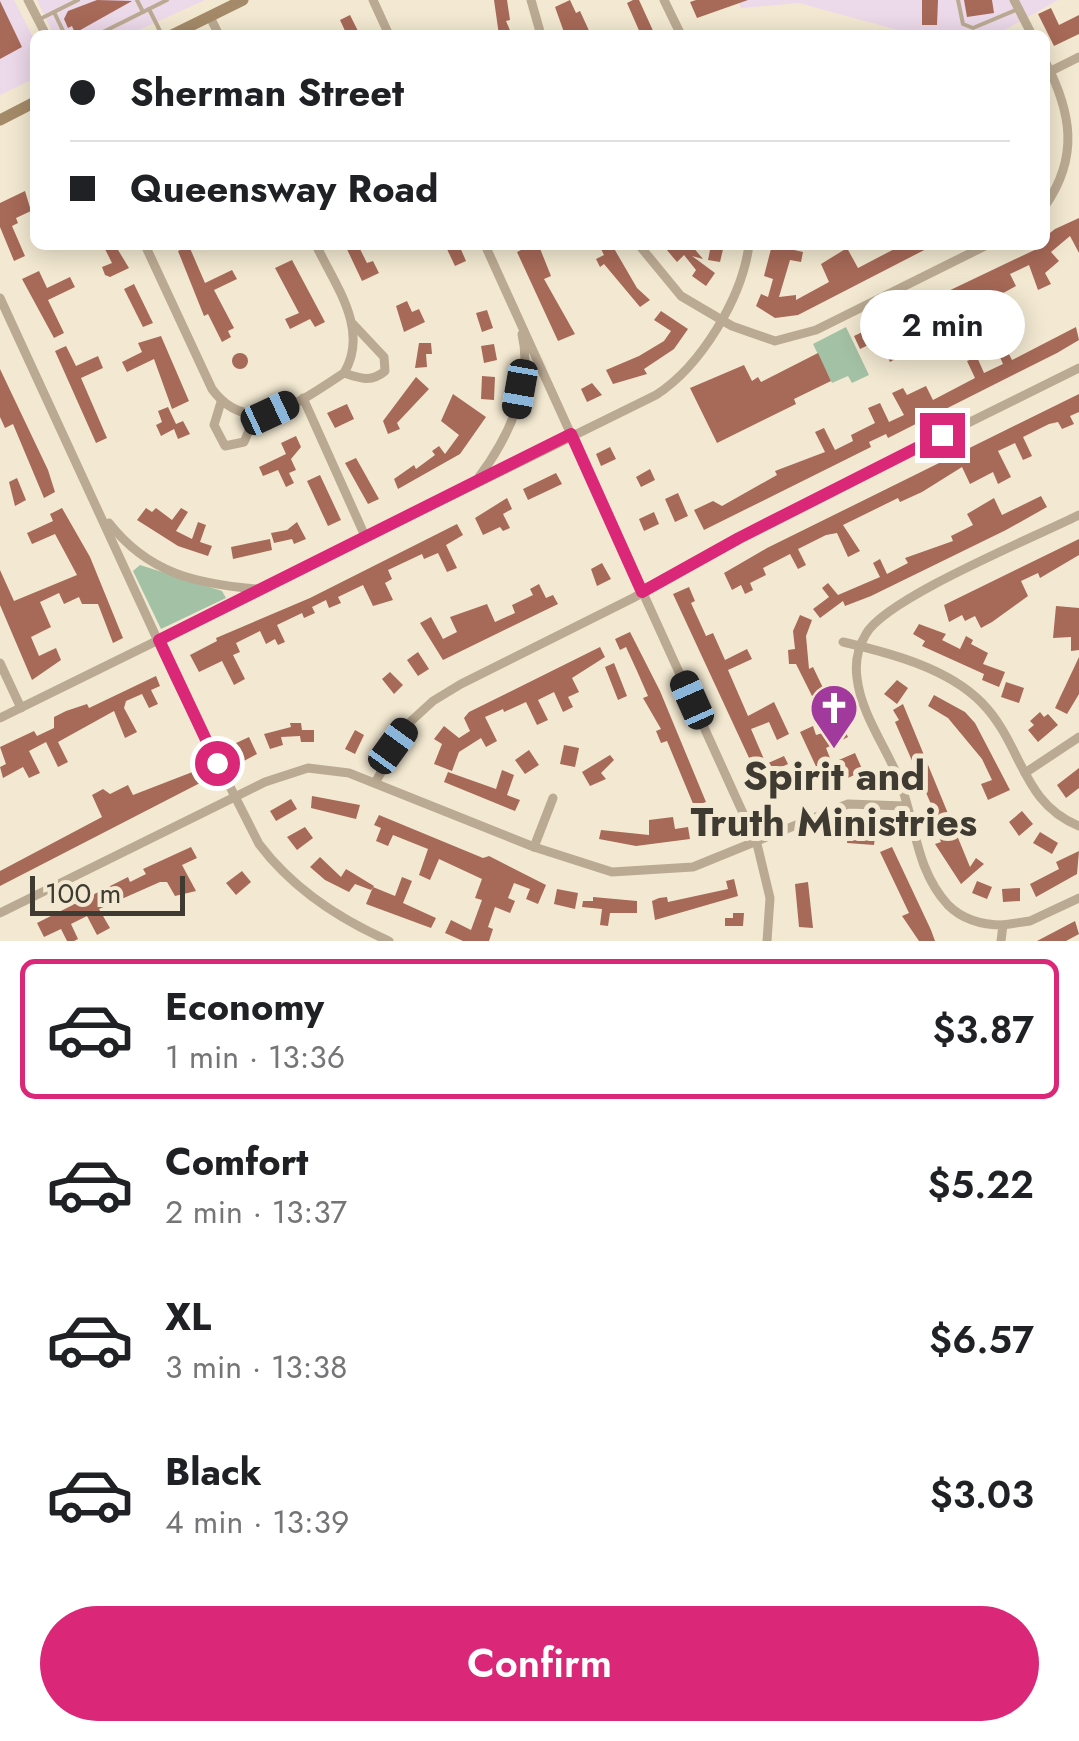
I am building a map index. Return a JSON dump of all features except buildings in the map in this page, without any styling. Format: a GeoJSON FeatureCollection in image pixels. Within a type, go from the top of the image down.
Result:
{"type":"FeatureCollection","features":[{"type":"Feature","properties":{"kind":"main road"},"geometry":{"type":"LineString","coordinates":[[182,30],[243,0]]}},
{"type":"Feature","properties":{"kind":"main road"},"geometry":{"type":"LineString","coordinates":[[0,120],[30,105]]}},
{"type":"Feature","properties":{"kind":"street"},"geometry":{"type":"LineString","coordinates":[[28,0],[43,30]]}},
{"type":"Feature","properties":{"kind":"street"},"geometry":{"type":"LineString","coordinates":[[373,0],[387,30]]}},
{"type":"Feature","properties":{"kind":"street"},"geometry":{"type":"LineString","coordinates":[[530,0],[539,30]]}},
{"type":"Feature","properties":{"kind":"street"},"geometry":{"type":"LineString","coordinates":[[664,0],[678,30]]}},
{"type":"Feature","properties":{"kind":"street"},"geometry":{"type":"LineString","coordinates":[[1016,4],[1029,30]]}},
{"type":"Feature","properties":{"kind":"street"},"geometry":{"type":"LineString","coordinates":[[210,16],[217,30]]}},
{"type":"Feature","properties":{"kind":"street"},"geometry":{"type":"LineString","coordinates":[[1050,68],[1079,58]]}},
{"type":"Feature","properties":{"kind":"street"},"geometry":{"type":"LineString","coordinates":[[1050,76],[1072,126],[1067,172],[1050,198]]}},
{"type":"Feature","properties":{"kind":"street"},"geometry":{"type":"LineString","coordinates":[[1067,172],[1079,176]]}},
{"type":"Feature","properties":{"kind":"street"},"geometry":{"type":"LineString","coordinates":[[148,250],[221,402],[236,413],[255,417],[303,398],[344,373],[355,345],[353,324],[318,250]]}},
{"type":"Feature","properties":{"kind":"street"},"geometry":{"type":"LineString","coordinates":[[488,250],[758,844],[770,898],[768,941]]}},
{"type":"Feature","properties":{"kind":"street"},"geometry":{"type":"LineString","coordinates":[[642,250],[680,296],[718,319],[764,339],[800,336],[977,250]]}},
{"type":"Feature","properties":{"kind":"street"},"geometry":{"type":"LineString","coordinates":[[0,718],[666,389],[687,369],[738,285],[748,250]]}},
{"type":"Feature","properties":{"kind":"street"},"geometry":{"type":"LineString","coordinates":[[0,298],[233,797],[276,866],[341,920],[389,941]]}},
{"type":"Feature","properties":{"kind":"street"},"geometry":{"type":"LineString","coordinates":[[476,482],[498,452],[516,411],[525,348],[516,312]]}},
{"type":"Feature","properties":{"kind":"street"},"geometry":{"type":"LineString","coordinates":[[344,373],[366,380],[384,371],[379,347],[353,324]]}},
{"type":"Feature","properties":{"kind":"street"},"geometry":{"type":"LineString","coordinates":[[375,783],[393,746],[433,700],[776,518],[1079,368]]}},
{"type":"Feature","properties":{"kind":"street"},"geometry":{"type":"LineString","coordinates":[[303,398],[365,536]]}},
{"type":"Feature","properties":{"kind":"street"},"geometry":{"type":"LineString","coordinates":[[221,402],[214,425],[226,446],[244,442],[255,417]]}},
{"type":"Feature","properties":{"kind":"street"},"geometry":{"type":"LineString","coordinates":[[98,509],[132,550],[168,573],[224,586],[260,589]]}},
{"type":"Feature","properties":{"kind":"street"},"geometry":{"type":"LineString","coordinates":[[1079,515],[896,606],[868,630],[860,646],[860,692],[900,780],[917,849],[950,908],[977,922],[1004,926],[1030,921],[1079,898]]}},
{"type":"Feature","properties":{"kind":"street"},"geometry":{"type":"LineString","coordinates":[[843,642],[960,684],[999,724],[1046,808],[1079,826]]}},
{"type":"Feature","properties":{"kind":"street"},"geometry":{"type":"LineString","coordinates":[[0,662],[21,708]]}},
{"type":"Feature","properties":{"kind":"street"},"geometry":{"type":"LineString","coordinates":[[1026,773],[1058,755],[1079,737]]}},
{"type":"Feature","properties":{"kind":"street"},"geometry":{"type":"LineString","coordinates":[[0,913],[233,797],[278,776],[308,768],[331,768],[375,783],[584,866],[644,873],[693,868],[758,844],[839,806],[905,806]]}},
{"type":"Feature","properties":{"kind":"street"},"geometry":{"type":"LineString","coordinates":[[534,847],[553,798]]}},
{"type":"Feature","properties":{"kind":"street"},"geometry":{"type":"LineString","coordinates":[[973,936],[977,922]]}},
{"type":"Feature","properties":{"kind":"street"},"geometry":{"type":"LineString","coordinates":[[1001,941],[1004,926]]}},
{"type":"Feature","properties":{"kind":"lane"},"geometry":{"type":"LineString","coordinates":[[38,20],[78,0]]}},
{"type":"Feature","properties":{"kind":"lane"},"geometry":{"type":"LineString","coordinates":[[137,0],[159,30]]}},
{"type":"Feature","properties":{"kind":"lane"},"geometry":{"type":"LineString","coordinates":[[107,30],[156,2],[167,0]]}},
{"type":"Feature","properties":{"kind":"lane"},"geometry":{"type":"LineString","coordinates":[[958,0],[963,24],[973,28],[1016,4]]}},
{"type":"Feature","properties":{"kind":"lane"},"geometry":{"type":"LineString","coordinates":[[54,12],[62,30]]}},
{"type":"Feature","properties":{"kind":"shaded area"},"geometry":{"type":"Polygon","coordinates":[[[0,0],[14,0],[30,31],[30,80],[0,95],[0,0]]]}},
{"type":"Feature","properties":{"kind":"shaded area"},"geometry":{"type":"Polygon","coordinates":[[[37,0],[205,0],[139,30],[52,30],[37,0]]]}},
{"type":"Feature","properties":{"kind":"shaded area"},"geometry":{"type":"Polygon","coordinates":[[[737,0],[1058,0],[1005,30],[898,30],[799,3],[741,8],[737,0]]]}},
{"type":"Feature","properties":{"kind":"green space"},"geometry":{"type":"Polygon","coordinates":[[[846,327],[869,375],[852,383],[848,376],[832,383],[813,344],[846,327]]]}},
{"type":"Feature","properties":{"kind":"green space"},"geometry":{"type":"Polygon","coordinates":[[[140,565],[222,591],[226,598],[161,629],[133,571],[140,565]]]}},
{"type":"Feature","properties":{"kind":"place","name":"Spirit and Truth Ministries"},"geometry":{"type":"Point","coordinates":[834,750]}},
{"type":"Feature","properties":{"kind":"route"},"geometry":{"type":"LineString","coordinates":[[217,763],[159,640],[571,434],[642,592],[942,435]]}}]}
